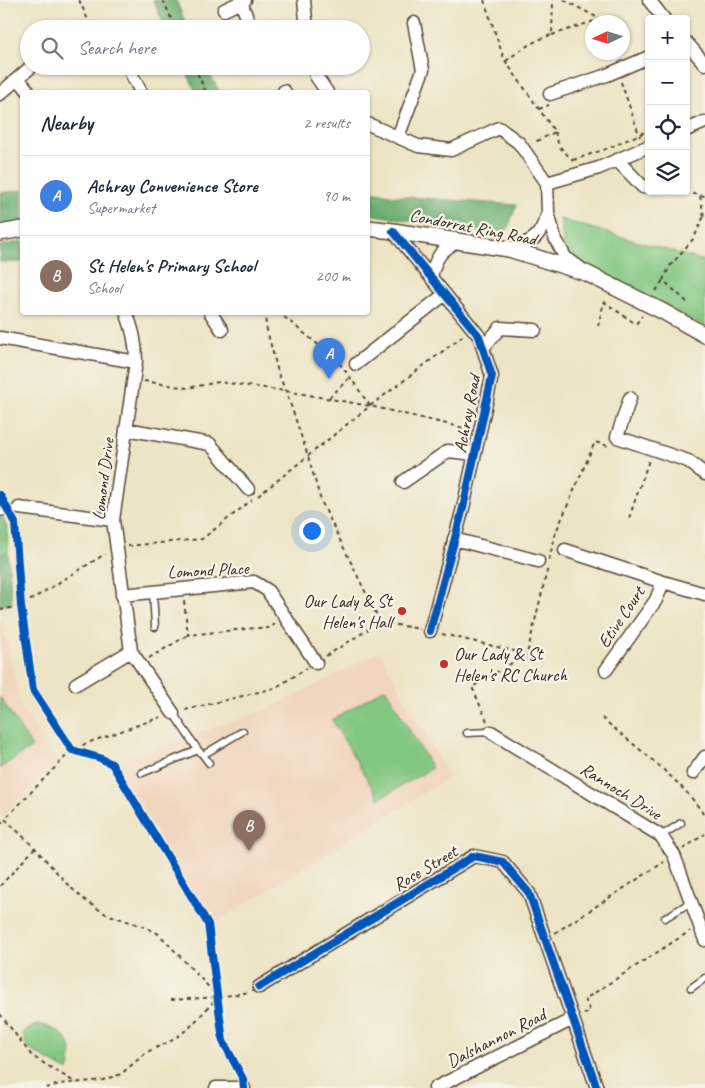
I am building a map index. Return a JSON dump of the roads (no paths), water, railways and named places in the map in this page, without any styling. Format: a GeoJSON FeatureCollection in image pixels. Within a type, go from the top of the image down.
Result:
{"type":"FeatureCollection","features":[{"type":"Feature","properties":{"kind":"street"},"geometry":{"type":"LineString","coordinates":[[304,0],[306,20]]}},
{"type":"Feature","properties":{"kind":"street"},"geometry":{"type":"LineString","coordinates":[[649,0],[661,15]]}},
{"type":"Feature","properties":{"kind":"street"},"geometry":{"type":"LineString","coordinates":[[224,10],[243,1],[248,20]]}},
{"type":"Feature","properties":{"kind":"street"},"geometry":{"type":"LineString","coordinates":[[398,137],[424,70],[414,23]]}},
{"type":"Feature","properties":{"kind":"street"},"geometry":{"type":"LineString","coordinates":[[690,47],[705,64]]}},
{"type":"Feature","properties":{"kind":"street"},"geometry":{"type":"LineString","coordinates":[[550,94],[645,59]]}},
{"type":"Feature","properties":{"kind":"street"},"geometry":{"type":"LineString","coordinates":[[0,94],[22,75]]}},
{"type":"Feature","properties":{"kind":"street"},"geometry":{"type":"LineString","coordinates":[[132,75],[140,90]]}},
{"type":"Feature","properties":{"kind":"street"},"geometry":{"type":"LineString","coordinates":[[316,75],[326,90]]}},
{"type":"Feature","properties":{"kind":"street"},"geometry":{"type":"LineString","coordinates":[[18,78],[27,90]]}},
{"type":"Feature","properties":{"kind":"street"},"geometry":{"type":"LineString","coordinates":[[690,128],[705,122]]}},
{"type":"Feature","properties":{"kind":"street"},"geometry":{"type":"LineString","coordinates":[[370,125],[418,146],[451,150],[499,128],[519,144],[547,184],[548,213],[555,238],[566,257],[586,273]]}},
{"type":"Feature","properties":{"kind":"street"},"geometry":{"type":"LineString","coordinates":[[547,184],[599,168],[645,147]]}},
{"type":"Feature","properties":{"kind":"street"},"geometry":{"type":"LineString","coordinates":[[618,160],[643,187],[645,187]]}},
{"type":"Feature","properties":{"kind":"street"},"geometry":{"type":"LineString","coordinates":[[509,249],[527,244],[538,235],[548,213]]}},
{"type":"Feature","properties":{"kind":"street","name":"Condorrat Ring Road"},"geometry":{"type":"LineString","coordinates":[[370,228],[509,249],[586,273],[705,335]]}},
{"type":"Feature","properties":{"kind":"street"},"geometry":{"type":"LineString","coordinates":[[0,233],[20,229]]}},
{"type":"Feature","properties":{"kind":"street","name":"Achray Road"},"geometry":{"type":"LineString","coordinates":[[393,231],[479,336],[492,376],[475,454],[430,631]]}},
{"type":"Feature","properties":{"kind":"street"},"geometry":{"type":"LineString","coordinates":[[431,277],[434,264],[440,253],[447,247],[459,242]]}},
{"type":"Feature","properties":{"kind":"street"},"geometry":{"type":"LineString","coordinates":[[356,364],[445,294]]}},
{"type":"Feature","properties":{"kind":"street","name":"Lomond Drive"},"geometry":{"type":"LineString","coordinates":[[127,315],[133,329],[136,345],[136,362],[113,520],[131,651],[173,713]]}},
{"type":"Feature","properties":{"kind":"street"},"geometry":{"type":"LineString","coordinates":[[212,315],[222,330]]}},
{"type":"Feature","properties":{"kind":"street"},"geometry":{"type":"LineString","coordinates":[[483,348],[500,328],[534,330]]}},
{"type":"Feature","properties":{"kind":"street"},"geometry":{"type":"LineString","coordinates":[[0,338],[136,362]]}},
{"type":"Feature","properties":{"kind":"street"},"geometry":{"type":"LineString","coordinates":[[630,398],[617,437],[688,461],[705,474]]}},
{"type":"Feature","properties":{"kind":"street"},"geometry":{"type":"LineString","coordinates":[[126,429],[210,444],[248,488]]}},
{"type":"Feature","properties":{"kind":"street","name":"Achray Road"},"geometry":{"type":"LineString","coordinates":[[403,482],[448,451],[475,454]]}},
{"type":"Feature","properties":{"kind":"street"},"geometry":{"type":"LineString","coordinates":[[13,509],[113,520]]}},
{"type":"Feature","properties":{"kind":"street"},"geometry":{"type":"LineString","coordinates":[[454,539],[538,561]]}},
{"type":"Feature","properties":{"kind":"street","name":"Etive Court"},"geometry":{"type":"LineString","coordinates":[[565,550],[705,594]]}},
{"type":"Feature","properties":{"kind":"street","name":"Lomond Place"},"geometry":{"type":"LineString","coordinates":[[122,595],[254,582],[267,590],[316,663]]}},
{"type":"Feature","properties":{"kind":"street","name":"Etive Court"},"geometry":{"type":"LineString","coordinates":[[606,670],[656,600],[663,582]]}},
{"type":"Feature","properties":{"kind":"street"},"geometry":{"type":"LineString","coordinates":[[76,684],[131,651]]}},
{"type":"Feature","properties":{"kind":"street","name":"Rannoch Drive"},"geometry":{"type":"LineString","coordinates":[[492,732],[661,836],[674,855],[705,940]]}},
{"type":"Feature","properties":{"kind":"street"},"geometry":{"type":"LineString","coordinates":[[693,773],[705,757]]}},
{"type":"Feature","properties":{"kind":"street","name":"Rose Street"},"geometry":{"type":"LineString","coordinates":[[259,987],[474,856],[503,862],[529,893],[597,1088]]}},
{"type":"Feature","properties":{"kind":"street","name":"Dalshannon Road"},"geometry":{"type":"LineString","coordinates":[[435,1088],[573,1019]]}},
{"type":"Feature","properties":{"kind":"street"},"geometry":{"type":"LineString","coordinates":[[216,1088],[244,1088]]}},
{"type":"Feature","properties":{"kind":"lane"},"geometry":{"type":"LineString","coordinates":[[0,512],[13,509]]}},
{"type":"Feature","properties":{"kind":"lane"},"geometry":{"type":"LineString","coordinates":[[153,591],[156,628]]}},
{"type":"Feature","properties":{"kind":"lane"},"geometry":{"type":"LineString","coordinates":[[173,713],[209,763]]}},
{"type":"Feature","properties":{"kind":"lane"},"geometry":{"type":"LineString","coordinates":[[142,773],[200,752],[243,731]]}},
{"type":"Feature","properties":{"kind":"lane"},"geometry":{"type":"LineString","coordinates":[[468,733],[492,732]]}},
{"type":"Feature","properties":{"kind":"lane"},"geometry":{"type":"LineString","coordinates":[[661,836],[681,823]]}},
{"type":"Feature","properties":{"kind":"lane"},"geometry":{"type":"LineString","coordinates":[[666,918],[691,902]]}},
{"type":"Feature","properties":{"kind":"lane"},"geometry":{"type":"LineString","coordinates":[[691,988],[705,978]]}},
{"type":"Feature","properties":{"kind":"place","name":"Achray Convenience Store"},"geometry":{"type":"Point","coordinates":[329,379]}},
{"type":"Feature","properties":{"kind":"place","name":"Our Lady & St Helen's Hall"},"geometry":{"type":"Point","coordinates":[402,611]}},
{"type":"Feature","properties":{"kind":"place","name":"Our Lady & St Helen's RC Church"},"geometry":{"type":"Point","coordinates":[444,664]}},
{"type":"Feature","properties":{"kind":"place","name":"St Helen's Primary School"},"geometry":{"type":"Point","coordinates":[249,851]}}]}
